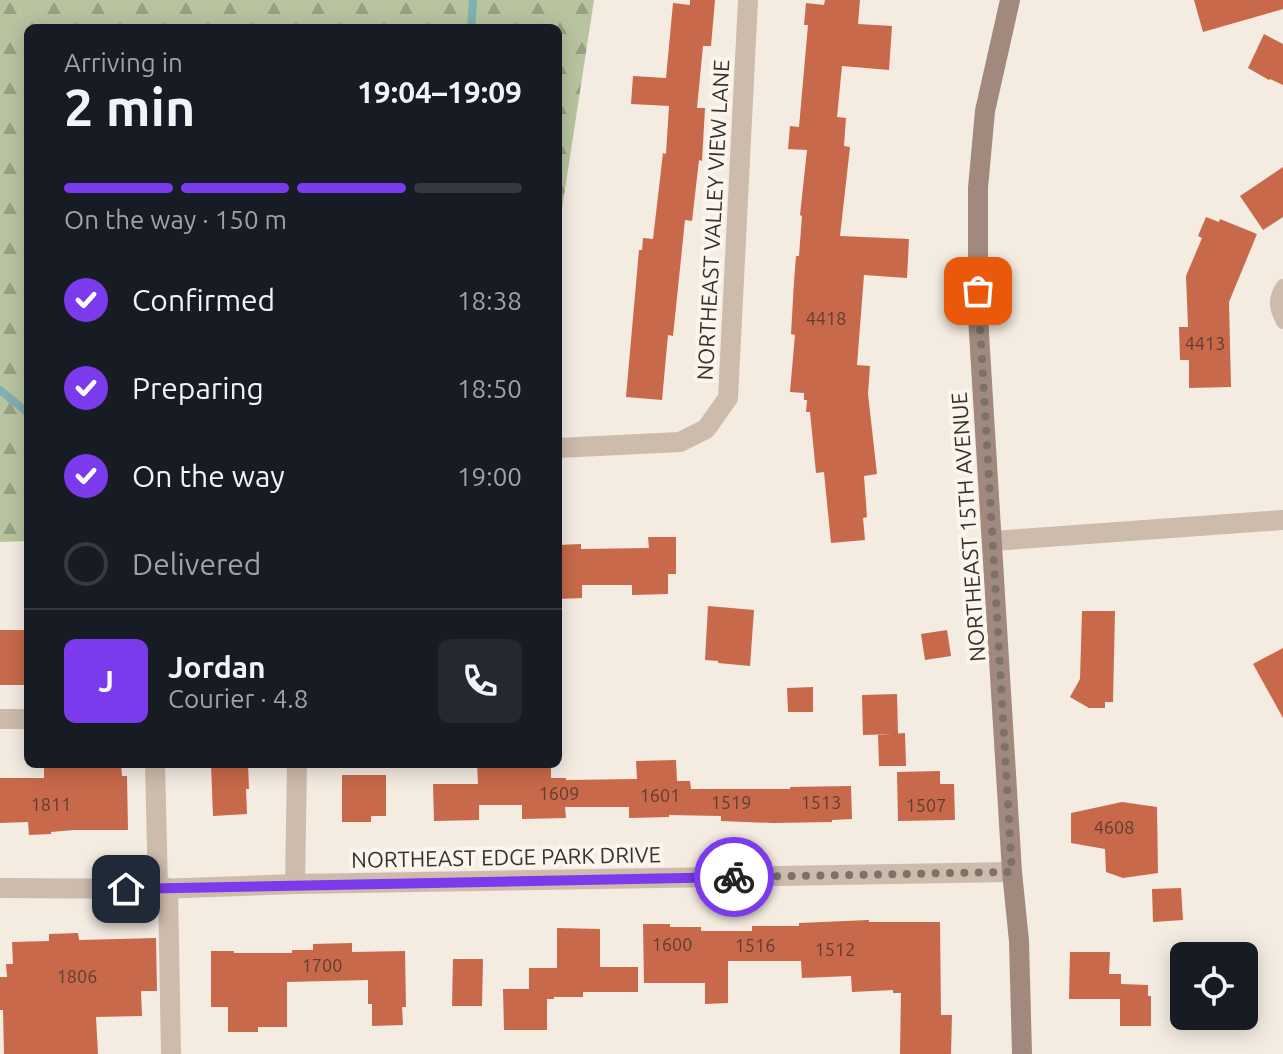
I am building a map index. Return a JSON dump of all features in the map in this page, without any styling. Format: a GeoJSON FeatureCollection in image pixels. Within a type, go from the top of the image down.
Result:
{"type":"FeatureCollection","features":[{"type":"Feature","properties":{"kind":"street","name":"NORTHEAST VALLEY VIEW LANE"},"geometry":{"type":"LineString","coordinates":[[562,448],[680,442],[706,429],[728,398],[748,0]]}},
{"type":"Feature","properties":{"kind":"street","name":"NORTHEAST 15TH AVENUE"},"geometry":{"type":"LineString","coordinates":[[1010,0],[985,111],[978,188],[978,317],[1012,872],[1019,941],[1022,1054]]}},
{"type":"Feature","properties":{"kind":"street"},"geometry":{"type":"LineString","coordinates":[[993,541],[1283,520]]}},
{"type":"Feature","properties":{"kind":"street"},"geometry":{"type":"LineString","coordinates":[[0,719],[24,719]]}},
{"type":"Feature","properties":{"kind":"street"},"geometry":{"type":"LineString","coordinates":[[155,768],[171,1054]]}},
{"type":"Feature","properties":{"kind":"street"},"geometry":{"type":"LineString","coordinates":[[295,884],[297,768]]}},
{"type":"Feature","properties":{"kind":"street","name":"NORTHEAST EDGE PARK DRIVE"},"geometry":{"type":"LineString","coordinates":[[0,888],[163,889],[1012,872]]}},
{"type":"Feature","properties":{"kind":"lane"},"geometry":{"type":"LineString","coordinates":[[1283,286],[1278,294],[1277,310],[1283,322]]}},
{"type":"Feature","properties":{"kind":"green space"},"geometry":{"type":"Polygon","coordinates":[[[0,0],[594,0],[562,208],[562,24],[24,24],[24,541],[0,542],[0,0]]]}},
{"type":"Feature","properties":{"kind":"building"},"geometry":{"type":"Polygon","coordinates":[[[690,0],[715,0],[711,46],[703,46],[697,108],[705,108],[702,161],[699,160],[692,221],[685,220],[673,336],[668,335],[662,400],[626,397],[639,250],[642,250],[643,238],[653,239],[663,153],[666,154],[669,106],[631,104],[633,76],[666,78],[673,3],[690,5],[690,0]]]}},
{"type":"Feature","properties":{"kind":"building"},"geometry":{"type":"Polygon","coordinates":[[[825,0],[860,0],[858,24],[892,26],[889,70],[842,66],[837,117],[846,118],[844,146],[850,147],[840,236],[909,239],[907,278],[864,275],[857,365],[870,366],[868,394],[877,474],[864,476],[865,540],[831,543],[824,472],[816,473],[810,412],[806,412],[807,400],[804,400],[804,393],[790,392],[795,335],[791,334],[794,282],[796,256],[799,256],[807,150],[788,149],[790,126],[799,127],[808,25],[804,25],[806,3],[824,5],[825,0]]]}},
{"type":"Feature","properties":{"kind":"building"},"geometry":{"type":"Polygon","coordinates":[[[1194,0],[1283,0],[1283,9],[1203,32],[1194,0]]]}},
{"type":"Feature","properties":{"kind":"building"},"geometry":{"type":"Polygon","coordinates":[[[1264,34],[1283,44],[1283,85],[1248,68],[1264,34]]]}},
{"type":"Feature","properties":{"kind":"building"},"geometry":{"type":"Polygon","coordinates":[[[1283,167],[1283,217],[1263,230],[1240,196],[1283,167]]]}},
{"type":"Feature","properties":{"kind":"building"},"geometry":{"type":"Polygon","coordinates":[[[1206,217],[1219,222],[1220,219],[1257,234],[1229,302],[1231,387],[1189,388],[1189,360],[1180,360],[1179,327],[1188,327],[1186,276],[1202,238],[1198,236],[1206,217]]]}},
{"type":"Feature","properties":{"kind":"building"},"geometry":{"type":"Polygon","coordinates":[[[648,537],[676,537],[676,574],[668,574],[668,594],[632,595],[632,585],[582,585],[582,598],[562,599],[562,545],[581,544],[581,549],[649,548],[648,537]]]}},
{"type":"Feature","properties":{"kind":"building"},"geometry":{"type":"Polygon","coordinates":[[[708,606],[754,610],[750,666],[705,660],[708,606]]]}},
{"type":"Feature","properties":{"kind":"building"},"geometry":{"type":"Polygon","coordinates":[[[1082,611],[1115,611],[1113,702],[1105,702],[1105,708],[1089,708],[1070,697],[1080,679],[1082,611]]]}},
{"type":"Feature","properties":{"kind":"building"},"geometry":{"type":"Polygon","coordinates":[[[0,630],[24,630],[24,685],[0,685],[0,630]]]}},
{"type":"Feature","properties":{"kind":"building"},"geometry":{"type":"Polygon","coordinates":[[[947,630],[951,656],[925,660],[921,634],[947,630]]]}},
{"type":"Feature","properties":{"kind":"building"},"geometry":{"type":"Polygon","coordinates":[[[1283,648],[1283,718],[1253,664],[1283,648]]]}},
{"type":"Feature","properties":{"kind":"building"},"geometry":{"type":"Polygon","coordinates":[[[813,687],[813,712],[788,712],[787,688],[813,687]]]}},
{"type":"Feature","properties":{"kind":"building"},"geometry":{"type":"Polygon","coordinates":[[[897,694],[898,734],[863,735],[862,695],[897,694]]]}},
{"type":"Feature","properties":{"kind":"building"},"geometry":{"type":"Polygon","coordinates":[[[905,733],[906,766],[879,766],[878,735],[905,733]]]}},
{"type":"Feature","properties":{"kind":"building"},"geometry":{"type":"Polygon","coordinates":[[[676,760],[677,781],[690,781],[691,789],[851,786],[852,819],[773,823],[721,821],[721,816],[629,818],[629,807],[565,807],[566,818],[522,819],[522,805],[479,805],[479,820],[434,821],[433,784],[478,784],[477,768],[551,768],[551,778],[566,780],[637,779],[636,761],[676,760]]]}},
{"type":"Feature","properties":{"kind":"building"},"geometry":{"type":"Polygon","coordinates":[[[44,768],[121,768],[122,776],[127,776],[128,830],[74,830],[29,835],[28,822],[0,823],[0,778],[44,778],[44,768]]]}},
{"type":"Feature","properties":{"kind":"building"},"geometry":{"type":"Polygon","coordinates":[[[211,768],[248,768],[247,814],[213,816],[211,768]]]}},
{"type":"Feature","properties":{"kind":"building"},"geometry":{"type":"Polygon","coordinates":[[[940,771],[940,784],[954,784],[955,820],[898,821],[897,772],[940,771]]]}},
{"type":"Feature","properties":{"kind":"building"},"geometry":{"type":"Polygon","coordinates":[[[342,775],[386,775],[386,816],[371,816],[371,822],[342,822],[342,775]]]}},
{"type":"Feature","properties":{"kind":"building"},"geometry":{"type":"Polygon","coordinates":[[[1122,802],[1157,807],[1158,873],[1123,878],[1106,872],[1105,849],[1071,843],[1071,813],[1122,802]]]}},
{"type":"Feature","properties":{"kind":"building"},"geometry":{"type":"Polygon","coordinates":[[[1181,888],[1183,920],[1153,922],[1152,889],[1181,888]]]}},
{"type":"Feature","properties":{"kind":"building"},"geometry":{"type":"Polygon","coordinates":[[[869,920],[940,922],[941,1015],[952,1015],[951,1054],[900,1054],[901,993],[893,993],[893,990],[852,992],[851,976],[802,978],[801,961],[728,961],[728,1003],[705,1004],[705,983],[644,983],[643,924],[701,927],[701,931],[752,931],[752,926],[799,926],[799,923],[869,920]]]}},
{"type":"Feature","properties":{"kind":"building"},"geometry":{"type":"Polygon","coordinates":[[[557,928],[600,929],[600,967],[638,967],[638,992],[583,992],[583,997],[554,997],[547,999],[547,1030],[504,1030],[503,989],[529,989],[529,968],[557,968],[557,928]]]}},
{"type":"Feature","properties":{"kind":"building"},"geometry":{"type":"Polygon","coordinates":[[[78,933],[79,940],[156,938],[157,991],[141,991],[142,1016],[96,1017],[98,1054],[4,1054],[0,977],[7,977],[6,964],[13,964],[12,942],[49,941],[49,934],[78,933]]]}},
{"type":"Feature","properties":{"kind":"building"},"geometry":{"type":"Polygon","coordinates":[[[352,943],[352,952],[405,951],[406,1007],[402,1007],[403,1025],[372,1026],[368,980],[287,982],[287,1027],[258,1027],[258,1032],[228,1032],[228,1007],[211,1007],[211,951],[292,953],[292,950],[313,950],[313,944],[352,943]]]}},
{"type":"Feature","properties":{"kind":"building"},"geometry":{"type":"Polygon","coordinates":[[[1070,952],[1110,952],[1109,974],[1121,974],[1121,984],[1148,985],[1151,1026],[1120,1026],[1120,999],[1069,999],[1070,952]]]}},
{"type":"Feature","properties":{"kind":"building"},"geometry":{"type":"Polygon","coordinates":[[[453,959],[483,959],[482,1006],[452,1006],[453,959]]]}},
{"type":"Feature","properties":{"kind":"waterway"},"geometry":{"type":"LineString","coordinates":[[471,24],[473,0]]}},
{"type":"Feature","properties":{"kind":"waterway"},"geometry":{"type":"LineString","coordinates":[[0,390],[24,410]]}},
{"type":"Feature","properties":{"kind":"way so far"},"geometry":{"type":"LineString","coordinates":[[734,877],[1012,872],[978,291]]}},
{"type":"Feature","properties":{"kind":"route"},"geometry":{"type":"LineString","coordinates":[[126,889],[734,877]]}}]}
